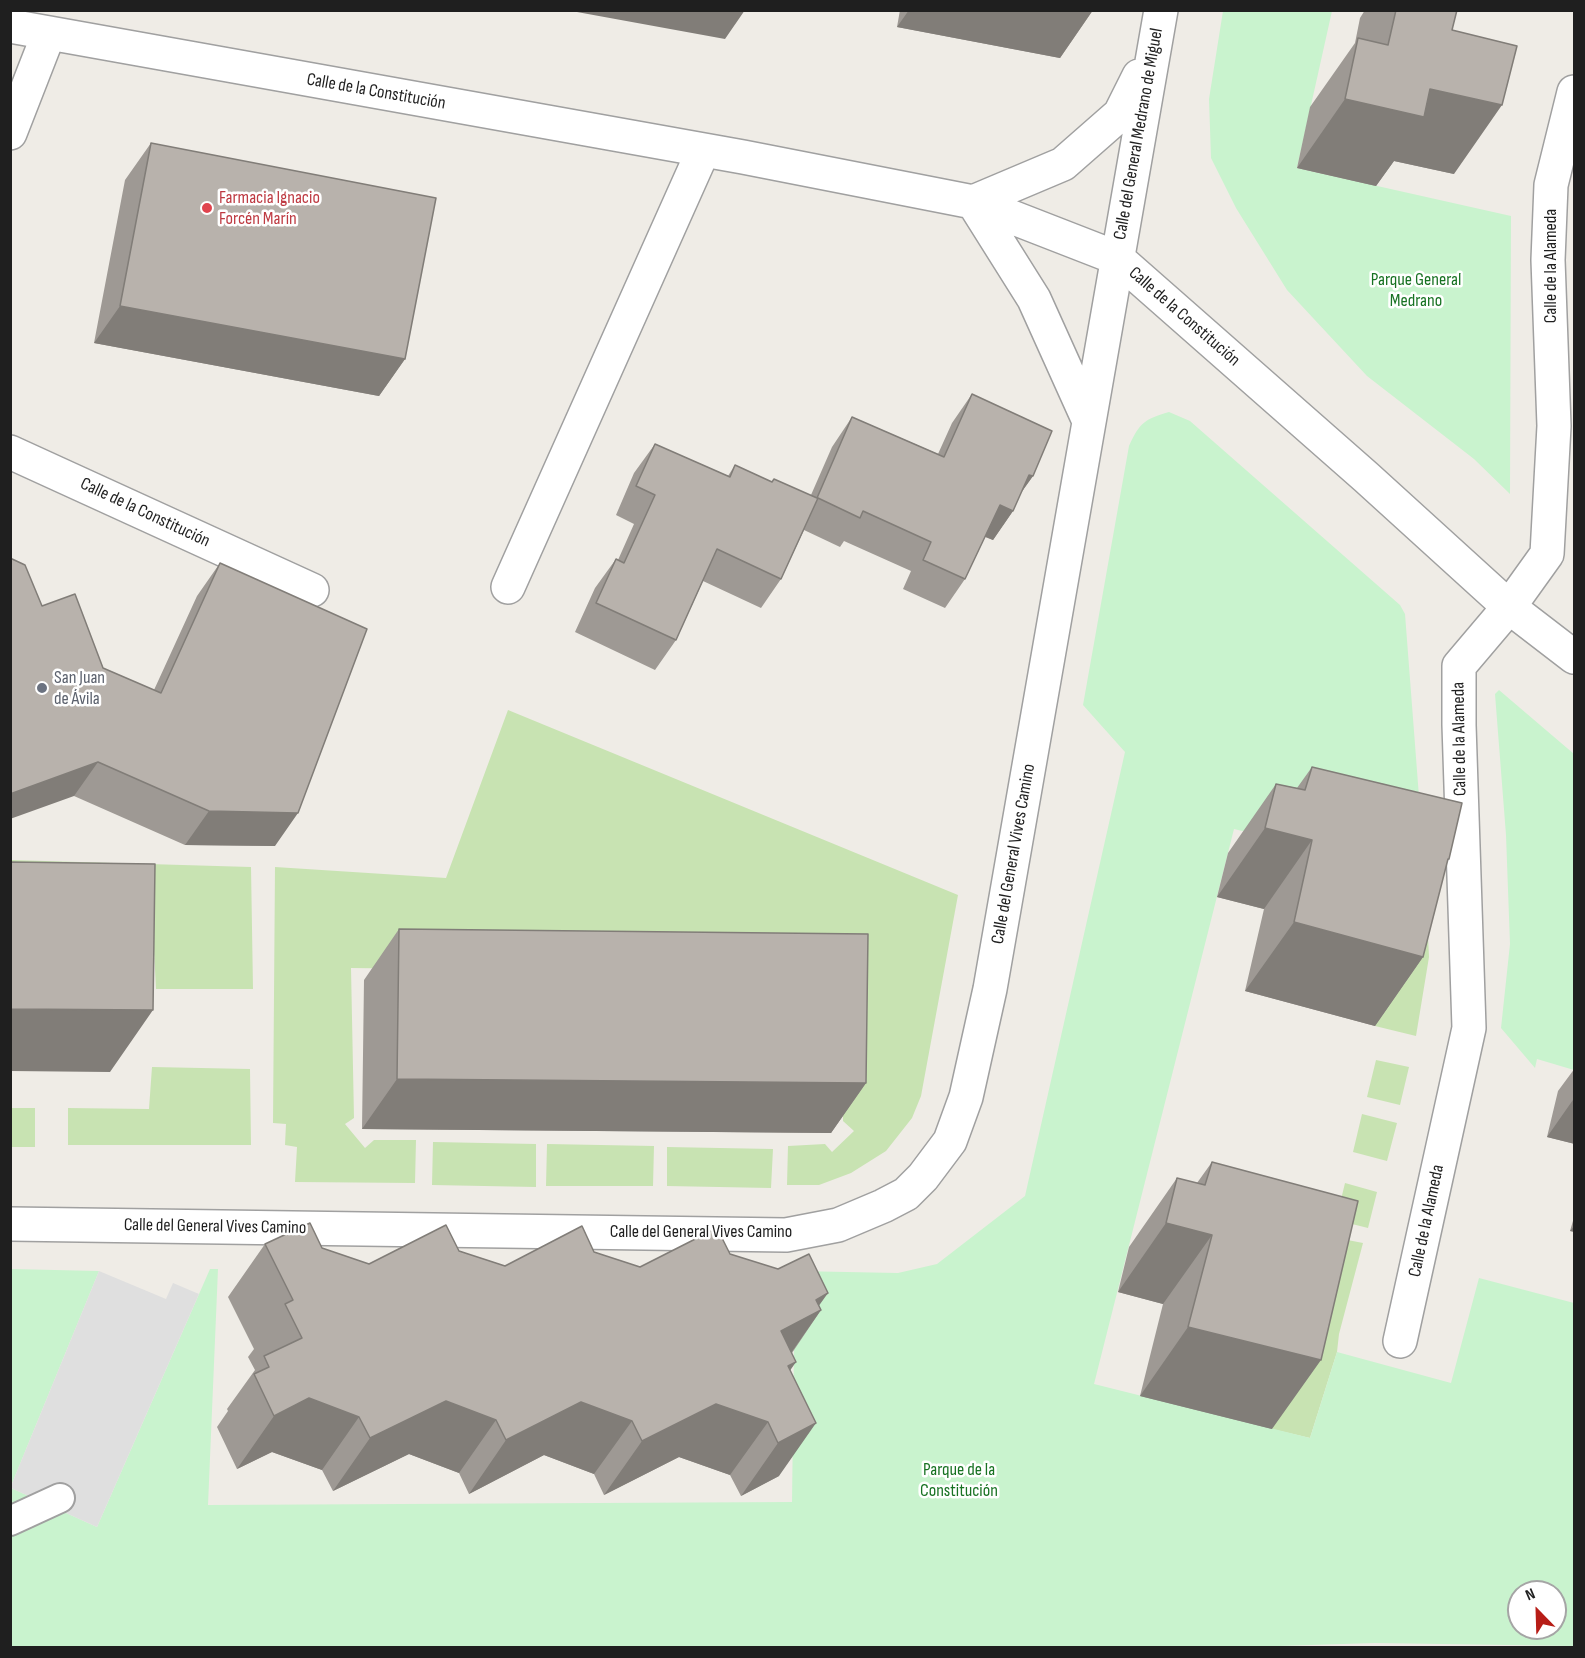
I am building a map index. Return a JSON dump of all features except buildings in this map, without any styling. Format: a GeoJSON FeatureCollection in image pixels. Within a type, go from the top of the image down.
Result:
{"type":"FeatureCollection","features":[{"type":"Feature","properties":{"kind":"street","name":"Calle del General Medrano de Miguel"},"geometry":{"type":"LineString","coordinates":[[1117,258],[1161,10]]}},
{"type":"Feature","properties":{"kind":"street","name":"Calle de la Constitución"},"geometry":{"type":"LineString","coordinates":[[10,26],[704,151],[973,202],[1117,258],[1366,477],[1509,607],[1575,657]]}},
{"type":"Feature","properties":{"kind":"street"},"geometry":{"type":"LineString","coordinates":[[10,133],[49,33]]}},
{"type":"Feature","properties":{"kind":"street"},"geometry":{"type":"LineString","coordinates":[[1089,421],[1034,299],[973,202],[1063,164],[1120,114],[1155,42]]}},
{"type":"Feature","properties":{"kind":"street","name":"Calle de la Alameda"},"geometry":{"type":"LineString","coordinates":[[1400,1341],[1469,1028],[1459,666],[1509,607],[1547,554],[1554,426],[1548,260],[1551,185],[1575,92]]}},
{"type":"Feature","properties":{"kind":"street"},"geometry":{"type":"LineString","coordinates":[[508,587],[704,151]]}},
{"type":"Feature","properties":{"kind":"street","name":"Calle del General Vives Camino"},"geometry":{"type":"LineString","coordinates":[[10,1224],[786,1234],[838,1225],[906,1194],[950,1141],[966,1097],[990,989],[1117,258]]}},
{"type":"Feature","properties":{"kind":"street","name":"Calle de la Constitución"},"geometry":{"type":"LineString","coordinates":[[10,452],[312,590]]}},
{"type":"Feature","properties":{"kind":"lane"},"geometry":{"type":"LineString","coordinates":[[10,1521],[60,1498]]}},
{"type":"Feature","properties":{"kind":"green space","name":"Parque General Medrano"},"geometry":{"type":"Polygon","coordinates":[[[1223,11],[1332,11],[1297,168],[1511,216],[1510,494],[1474,459],[1367,376],[1287,290],[1236,208],[1211,158],[1209,99],[1223,11]]]}},
{"type":"Feature","properties":{"kind":"green space","name":"Parque de la Constitución"},"geometry":{"type":"Polygon","coordinates":[[[1169,412],[1190,421],[1400,605],[1405,614],[1425,875],[1234,829],[1094,1384],[1310,1438],[1337,1352],[1451,1383],[1479,1278],[1574,1303],[1574,1646],[1375,1643],[1215,1648],[11,1648],[11,1488],[97,1527],[210,1269],[218,1269],[208,1505],[792,1502],[795,1271],[898,1273],[937,1264],[1025,1196],[1125,752],[1083,705],[1129,446],[1140,427],[1149,420],[1169,412]]]}},
{"type":"Feature","properties":{"kind":"green space"},"geometry":{"type":"Polygon","coordinates":[[[1499,690],[1574,754],[1574,1070],[1537,1059],[1535,1068],[1501,1028],[1510,944],[1506,835],[1495,694],[1499,690]]]}},
{"type":"Feature","properties":{"kind":"green space"},"geometry":{"type":"Polygon","coordinates":[[[508,710],[958,895],[921,1096],[912,1118],[886,1151],[851,1173],[819,1185],[787,1185],[788,1146],[825,1144],[832,1152],[854,1131],[843,1121],[842,974],[351,968],[354,1118],[345,1124],[365,1148],[374,1140],[416,1140],[415,1183],[295,1182],[297,1147],[285,1145],[286,1124],[273,1123],[275,867],[446,878],[508,710]]]}},
{"type":"Feature","properties":{"kind":"green space"},"geometry":{"type":"Polygon","coordinates":[[[11,860],[251,867],[253,989],[156,989],[151,890],[11,888],[11,860]]]}},
{"type":"Feature","properties":{"kind":"green space"},"geometry":{"type":"Polygon","coordinates":[[[1425,875],[1429,957],[1416,1036],[1375,1026],[1389,970],[1425,875]]]}},
{"type":"Feature","properties":{"kind":"green space"},"geometry":{"type":"Polygon","coordinates":[[[1376,1060],[1409,1067],[1400,1105],[1367,1097],[1376,1060]]]}},
{"type":"Feature","properties":{"kind":"green space"},"geometry":{"type":"Polygon","coordinates":[[[152,1067],[250,1069],[251,1145],[68,1145],[68,1108],[149,1109],[152,1067]]]}},
{"type":"Feature","properties":{"kind":"green space"},"geometry":{"type":"Polygon","coordinates":[[[11,1108],[35,1108],[35,1147],[11,1147],[11,1108]]]}},
{"type":"Feature","properties":{"kind":"green space"},"geometry":{"type":"Polygon","coordinates":[[[1362,1114],[1397,1123],[1387,1161],[1353,1152],[1362,1114]]]}},
{"type":"Feature","properties":{"kind":"green space"},"geometry":{"type":"Polygon","coordinates":[[[433,1142],[536,1144],[536,1187],[432,1185],[433,1142]]]}},
{"type":"Feature","properties":{"kind":"green space"},"geometry":{"type":"Polygon","coordinates":[[[547,1144],[654,1146],[653,1186],[546,1186],[547,1144]]]}},
{"type":"Feature","properties":{"kind":"green space"},"geometry":{"type":"Polygon","coordinates":[[[667,1147],[773,1149],[771,1188],[667,1186],[667,1147]]]}},
{"type":"Feature","properties":{"kind":"green space"},"geometry":{"type":"Polygon","coordinates":[[[1345,1183],[1377,1192],[1368,1228],[1336,1220],[1345,1183]]]}},
{"type":"Feature","properties":{"kind":"green space"},"geometry":{"type":"Polygon","coordinates":[[[1332,1237],[1363,1243],[1339,1334],[1337,1352],[1310,1438],[1272,1429],[1299,1322],[1332,1237]]]}},
{"type":"Feature","properties":{"kind":"green space"},"geometry":{"type":"Polygon","coordinates":[[[11,1269],[99,1271],[11,1486],[11,1269]]]}},
{"type":"Feature","properties":{"kind":"shaded area"},"geometry":{"type":"Polygon","coordinates":[[[99,1271],[166,1299],[173,1283],[199,1294],[97,1527],[11,1488],[11,1486],[99,1271]]]}},
{"type":"Feature","properties":{"kind":"place","name":"Farmacia Ignacio Forcén Marín"},"geometry":{"type":"Point","coordinates":[207,208]}},
{"type":"Feature","properties":{"kind":"place","name":"San Juan de Ávila"},"geometry":{"type":"Point","coordinates":[42,688]}}]}
